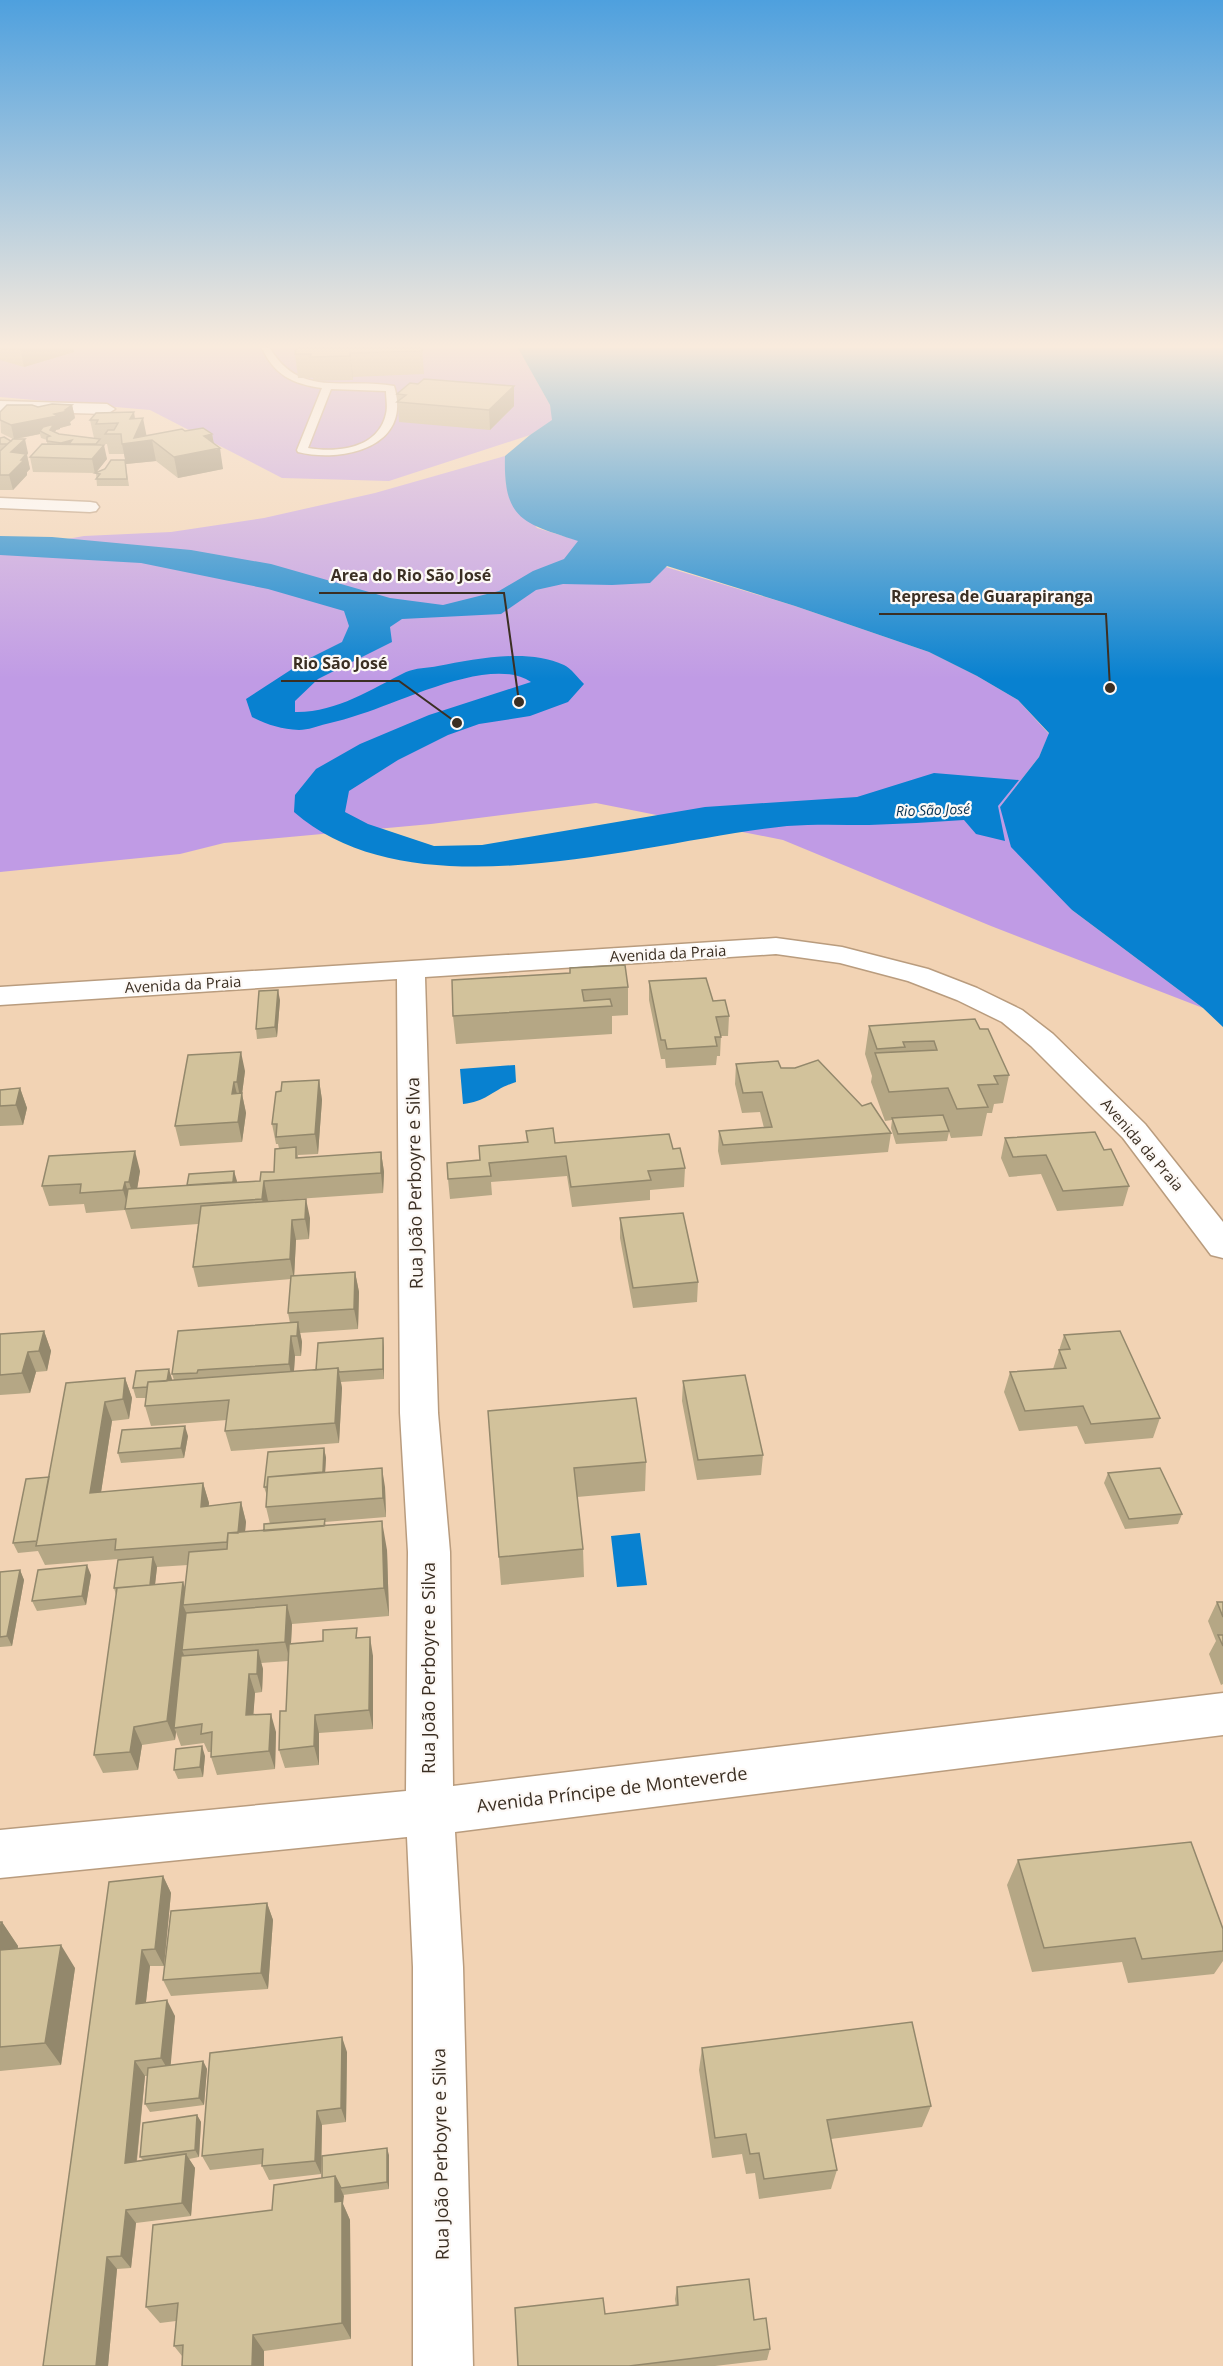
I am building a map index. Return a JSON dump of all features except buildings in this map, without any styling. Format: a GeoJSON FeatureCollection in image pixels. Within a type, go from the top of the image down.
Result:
{"type":"FeatureCollection","features":[{"type":"Feature","properties":{"kind":"street"},"geometry":{"type":"LineString","coordinates":[[0,503],[90,507]]}},
{"type":"Feature","properties":{"kind":"street","name":"Avenida da Praia"},"geometry":{"type":"LineString","coordinates":[[0,996],[776,946],[842,955],[918,975],[967,994],[1012,1016],[1042,1040],[1134,1131],[1223,1245]]}},
{"type":"Feature","properties":{"kind":"street","name":"Rua João Perboyre e Silva"},"geometry":{"type":"LineString","coordinates":[[411,971],[419,1413],[429,1551],[430,1812],[438,1979],[442,2366]]}},
{"type":"Feature","properties":{"kind":"street","name":"Avenida Príncipe de Monteverde"},"geometry":{"type":"LineString","coordinates":[[0,1854],[430,1812],[1223,1714]]}},
{"type":"Feature","properties":{"kind":"shaded area"},"geometry":{"type":"Polygon","coordinates":[[[244,458],[458,458],[389,481],[282,478],[244,458]]]}},
{"type":"Feature","properties":{"kind":"shaded area"},"geometry":{"type":"Polygon","coordinates":[[[497,458],[505,458],[506,485],[537,528],[795,606],[929,652],[1018,700],[1049,734],[1039,757],[1000,807],[1072,910],[1203,1008],[991,926],[783,840],[596,803],[431,824],[224,843],[180,854],[0,872],[0,551],[84,536],[171,532],[264,518],[375,493],[497,458]]]}},
{"type":"Feature","properties":{"kind":"water"},"geometry":{"type":"Polygon","coordinates":[[[505,458],[1223,458],[1223,1027],[1203,1008],[1072,910],[1011,847],[1000,807],[1039,757],[1049,733],[1018,700],[929,652],[795,606],[667,566],[650,583],[563,584],[536,590],[501,614],[402,619],[390,627],[392,642],[318,679],[295,701],[295,712],[325,709],[410,671],[501,656],[550,660],[567,666],[584,684],[568,702],[530,716],[479,724],[448,735],[398,760],[349,791],[345,812],[368,824],[434,846],[482,845],[705,807],[857,797],[934,773],[1019,780],[998,806],[1005,841],[976,834],[964,820],[869,825],[807,825],[730,834],[600,856],[532,864],[465,867],[402,861],[344,843],[294,812],[295,795],[316,769],[360,744],[429,715],[531,682],[514,675],[494,674],[471,677],[423,691],[353,717],[313,728],[299,730],[280,728],[252,717],[246,699],[306,660],[342,642],[349,626],[344,611],[268,589],[141,563],[0,555],[0,536],[52,537],[191,550],[271,564],[390,598],[443,605],[499,591],[533,571],[564,559],[578,541],[544,529],[520,516],[513,507],[505,478],[505,458]]]}},
{"type":"Feature","properties":{"kind":"water"},"geometry":{"type":"Polygon","coordinates":[[[515,1065],[516,1082],[478,1101],[463,1104],[460,1069],[515,1065]]]}},
{"type":"Feature","properties":{"kind":"water"},"geometry":{"type":"Polygon","coordinates":[[[640,1533],[647,1585],[617,1587],[611,1536],[640,1533]]]}},
{"type":"Feature","properties":{"kind":"place","name":"Represa de Guarapiranga"},"geometry":{"type":"Point","coordinates":[1110,688]}},
{"type":"Feature","properties":{"kind":"place","name":"Area do Rio São José"},"geometry":{"type":"Point","coordinates":[519,702]}},
{"type":"Feature","properties":{"kind":"place","name":"Rio São José"},"geometry":{"type":"Point","coordinates":[457,723]}}]}
